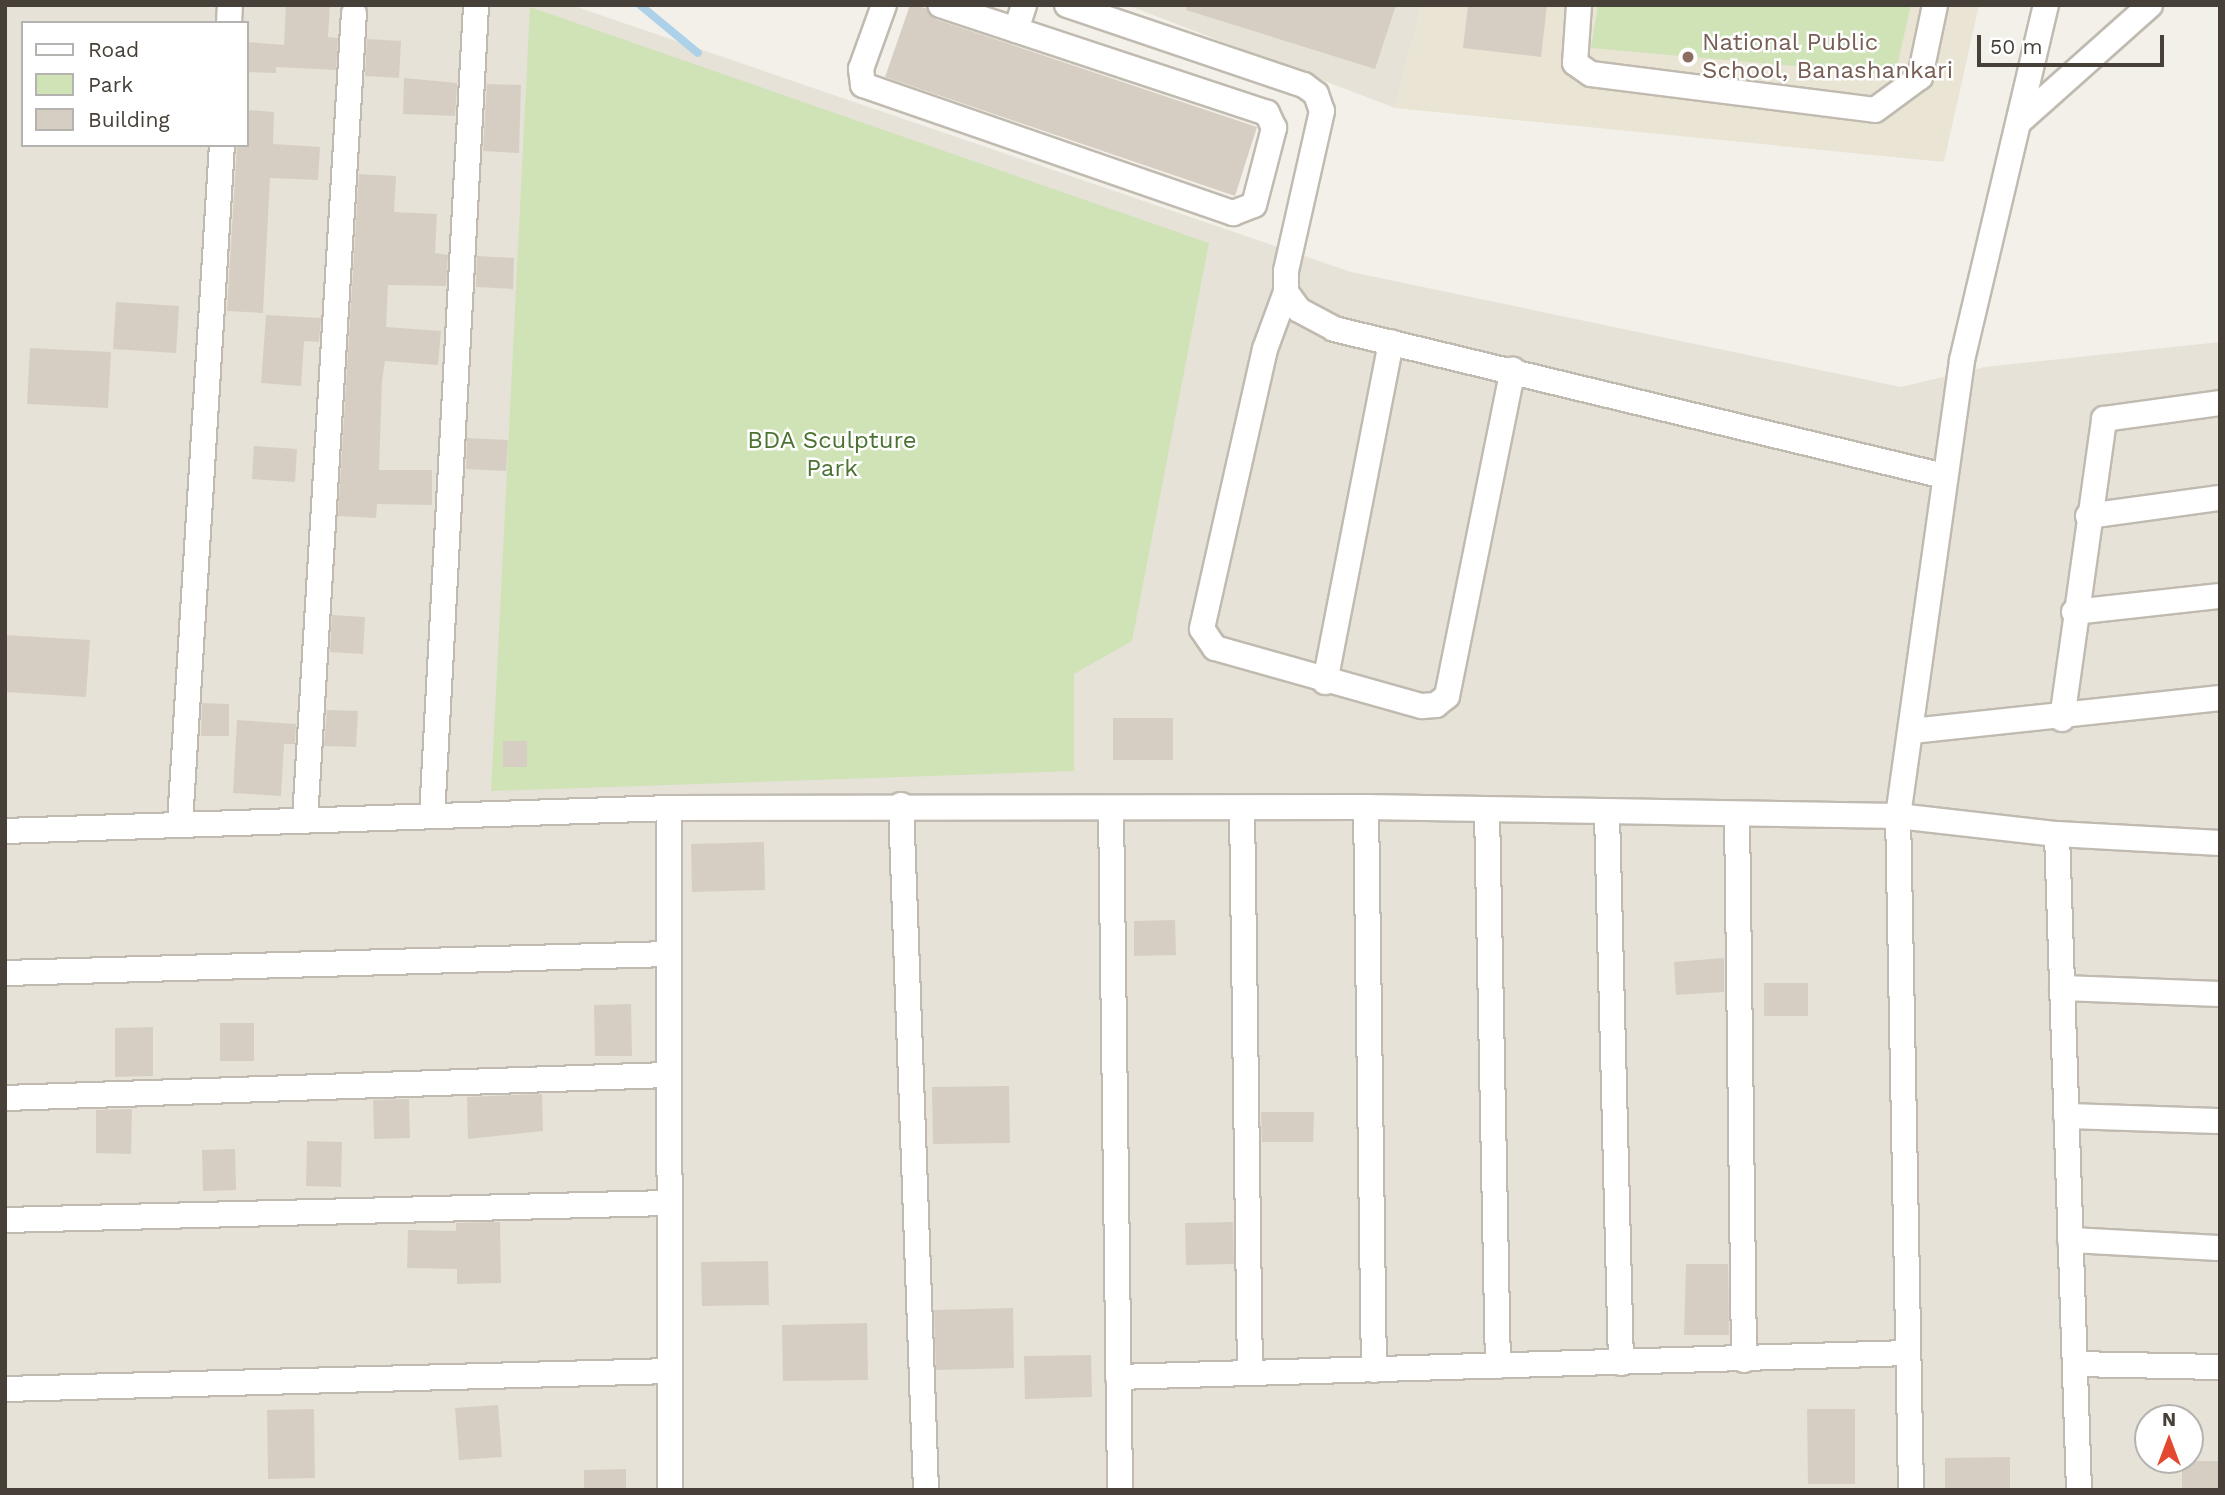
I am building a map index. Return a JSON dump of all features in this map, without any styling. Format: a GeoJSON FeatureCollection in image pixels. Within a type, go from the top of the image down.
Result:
{"type":"FeatureCollection","features":[{"type":"Feature","properties":{"kind":"street"},"geometry":{"type":"LineString","coordinates":[[432,816],[476,5]]}},
{"type":"Feature","properties":{"kind":"street"},"geometry":{"type":"LineString","coordinates":[[884,5],[861,69],[863,85],[1233,213],[1254,205],[1274,128],[1267,113],[940,5]]}},
{"type":"Feature","properties":{"kind":"street"},"geometry":{"type":"LineString","coordinates":[[1016,30],[1024,5]]}},
{"type":"Feature","properties":{"kind":"street"},"geometry":{"type":"LineString","coordinates":[[1067,5],[1109,11],[1304,85],[1316,94],[1322,111],[1286,292],[1265,349],[1202,629],[1215,648],[1325,682],[1422,706],[1436,705],[1447,696],[1513,370]]}},
{"type":"Feature","properties":{"kind":"street"},"geometry":{"type":"LineString","coordinates":[[1579,5],[1575,63],[1591,74],[1875,110],[1920,77],[1935,5]]}},
{"type":"Feature","properties":{"kind":"street"},"geometry":{"type":"LineString","coordinates":[[1912,1490],[1906,1353],[1898,816],[1962,360],[2046,5]]}},
{"type":"Feature","properties":{"kind":"street"},"geometry":{"type":"LineString","coordinates":[[2020,121],[2150,5]]}},
{"type":"Feature","properties":{"kind":"street"},"geometry":{"type":"LineString","coordinates":[[305,820],[354,13]]}},
{"type":"Feature","properties":{"kind":"street"},"geometry":{"type":"LineString","coordinates":[[180,823],[222,147]]}},
{"type":"Feature","properties":{"kind":"street"},"geometry":{"type":"LineString","coordinates":[[1286,292],[1299,310],[1334,329],[1944,476]]}},
{"type":"Feature","properties":{"kind":"street"},"geometry":{"type":"LineString","coordinates":[[1325,682],[1391,342]]}},
{"type":"Feature","properties":{"kind":"street"},"geometry":{"type":"LineString","coordinates":[[2062,719],[2074,612],[2104,419],[2220,403]]}},
{"type":"Feature","properties":{"kind":"street"},"geometry":{"type":"LineString","coordinates":[[2088,516],[2220,498]]}},
{"type":"Feature","properties":{"kind":"street"},"geometry":{"type":"LineString","coordinates":[[2074,612],[2220,596]]}},
{"type":"Feature","properties":{"kind":"street"},"geometry":{"type":"LineString","coordinates":[[1911,737],[2220,698]]}},
{"type":"Feature","properties":{"kind":"street"},"geometry":{"type":"LineString","coordinates":[[5,831],[670,808],[901,805],[1366,807],[1607,814],[1898,816],[2057,834],[2220,843]]}},
{"type":"Feature","properties":{"kind":"street"},"geometry":{"type":"LineString","coordinates":[[901,805],[926,1490]]}},
{"type":"Feature","properties":{"kind":"street"},"geometry":{"type":"LineString","coordinates":[[1366,807],[1374,1370]]}},
{"type":"Feature","properties":{"kind":"street"},"geometry":{"type":"LineString","coordinates":[[670,808],[667,954],[670,1490]]}},
{"type":"Feature","properties":{"kind":"street"},"geometry":{"type":"LineString","coordinates":[[1111,808],[1120,1490]]}},
{"type":"Feature","properties":{"kind":"street"},"geometry":{"type":"LineString","coordinates":[[1242,808],[1250,1373]]}},
{"type":"Feature","properties":{"kind":"street"},"geometry":{"type":"LineString","coordinates":[[1487,810],[1498,1366]]}},
{"type":"Feature","properties":{"kind":"street"},"geometry":{"type":"LineString","coordinates":[[1607,814],[1621,1363]]}},
{"type":"Feature","properties":{"kind":"street"},"geometry":{"type":"LineString","coordinates":[[1737,815],[1744,1360]]}},
{"type":"Feature","properties":{"kind":"street"},"geometry":{"type":"LineString","coordinates":[[2057,834],[2079,1490]]}},
{"type":"Feature","properties":{"kind":"street"},"geometry":{"type":"LineString","coordinates":[[5,973],[667,954]]}},
{"type":"Feature","properties":{"kind":"street"},"geometry":{"type":"LineString","coordinates":[[2062,988],[2220,994]]}},
{"type":"Feature","properties":{"kind":"street"},"geometry":{"type":"LineString","coordinates":[[5,1098],[668,1075]]}},
{"type":"Feature","properties":{"kind":"street"},"geometry":{"type":"LineString","coordinates":[[2066,1116],[2220,1121]]}},
{"type":"Feature","properties":{"kind":"street"},"geometry":{"type":"LineString","coordinates":[[5,1220],[669,1203]]}},
{"type":"Feature","properties":{"kind":"street"},"geometry":{"type":"LineString","coordinates":[[2070,1240],[2220,1248]]}},
{"type":"Feature","properties":{"kind":"street"},"geometry":{"type":"LineString","coordinates":[[1118,1377],[1906,1353]]}},
{"type":"Feature","properties":{"kind":"street"},"geometry":{"type":"LineString","coordinates":[[2075,1364],[2220,1367]]}},
{"type":"Feature","properties":{"kind":"street"},"geometry":{"type":"LineString","coordinates":[[5,1389],[670,1371]]}},
{"type":"Feature","properties":{"kind":"shaded area"},"geometry":{"type":"Polygon","coordinates":[[[5,5],[571,5],[1351,272],[1901,387],[1985,367],[2220,342],[2220,1490],[5,1490],[5,5]]]}},
{"type":"Feature","properties":{"kind":"shaded area"},"geometry":{"type":"Polygon","coordinates":[[[1127,5],[1422,5],[1395,108],[1127,5]]]}},
{"type":"Feature","properties":{"kind":"shaded area","name":"National Public School, Banashankari"},"geometry":{"type":"Polygon","coordinates":[[[1422,5],[1979,5],[1944,162],[1395,108],[1422,5]]]}},
{"type":"Feature","properties":{"kind":"green space"},"geometry":{"type":"Polygon","coordinates":[[[1598,5],[1911,5],[1895,75],[1591,48],[1598,5]]]}},
{"type":"Feature","properties":{"kind":"green space","name":"BDA Sculpture Park"},"geometry":{"type":"Polygon","coordinates":[[[530,7],[1209,243],[1132,641],[1074,674],[1074,771],[491,791],[530,7]]]}},
{"type":"Feature","properties":{"kind":"building"},"geometry":{"type":"Polygon","coordinates":[[[286,5],[330,5],[328,37],[338,38],[336,70],[276,67],[276,73],[248,72],[248,42],[284,45],[286,5]]]}},
{"type":"Feature","properties":{"kind":"building"},"geometry":{"type":"Polygon","coordinates":[[[910,5],[926,8],[935,19],[1257,127],[1235,196],[885,77],[910,5]]]}},
{"type":"Feature","properties":{"kind":"building"},"geometry":{"type":"Polygon","coordinates":[[[1187,5],[1396,5],[1375,69],[1186,10],[1187,5]]]}},
{"type":"Feature","properties":{"kind":"building"},"geometry":{"type":"Polygon","coordinates":[[[1468,5],[1547,5],[1541,57],[1463,48],[1468,5]]]}},
{"type":"Feature","properties":{"kind":"building"},"geometry":{"type":"Polygon","coordinates":[[[367,39],[401,41],[399,78],[365,76],[367,39]]]}},
{"type":"Feature","properties":{"kind":"building"},"geometry":{"type":"Polygon","coordinates":[[[404,78],[457,83],[455,116],[403,114],[404,78]]]}},
{"type":"Feature","properties":{"kind":"building"},"geometry":{"type":"Polygon","coordinates":[[[487,84],[521,85],[519,153],[483,151],[487,84]]]}},
{"type":"Feature","properties":{"kind":"building"},"geometry":{"type":"Polygon","coordinates":[[[248,110],[274,112],[273,144],[320,147],[318,180],[270,178],[263,313],[227,311],[237,147],[248,147],[248,110]]]}},
{"type":"Feature","properties":{"kind":"building"},"geometry":{"type":"Polygon","coordinates":[[[359,174],[396,176],[394,212],[437,214],[435,253],[448,255],[446,286],[388,285],[386,327],[441,331],[438,365],[385,361],[379,470],[432,470],[432,505],[377,504],[376,518],[338,516],[359,174]]]}},
{"type":"Feature","properties":{"kind":"building"},"geometry":{"type":"Polygon","coordinates":[[[477,256],[514,258],[513,289],[476,287],[477,256]]]}},
{"type":"Feature","properties":{"kind":"building"},"geometry":{"type":"Polygon","coordinates":[[[116,302],[179,306],[176,353],[113,349],[116,302]]]}},
{"type":"Feature","properties":{"kind":"building"},"geometry":{"type":"Polygon","coordinates":[[[266,315],[321,318],[319,342],[304,341],[301,386],[261,383],[266,315]]]}},
{"type":"Feature","properties":{"kind":"building"},"geometry":{"type":"Polygon","coordinates":[[[30,348],[111,352],[108,408],[27,404],[30,348]]]}},
{"type":"Feature","properties":{"kind":"building"},"geometry":{"type":"Polygon","coordinates":[[[467,438],[508,440],[506,471],[466,469],[467,438]]]}},
{"type":"Feature","properties":{"kind":"building"},"geometry":{"type":"Polygon","coordinates":[[[254,446],[297,449],[295,482],[252,479],[254,446]]]}},
{"type":"Feature","properties":{"kind":"building"},"geometry":{"type":"Polygon","coordinates":[[[332,615],[365,617],[363,654],[330,652],[332,615]]]}},
{"type":"Feature","properties":{"kind":"building"},"geometry":{"type":"Polygon","coordinates":[[[5,635],[90,640],[86,697],[5,692],[5,635]]]}},
{"type":"Feature","properties":{"kind":"building"},"geometry":{"type":"Polygon","coordinates":[[[202,703],[229,704],[229,736],[201,736],[202,703]]]}},
{"type":"Feature","properties":{"kind":"building"},"geometry":{"type":"Polygon","coordinates":[[[327,710],[358,711],[356,747],[324,746],[327,710]]]}},
{"type":"Feature","properties":{"kind":"building"},"geometry":{"type":"Polygon","coordinates":[[[1113,718],[1173,718],[1173,760],[1113,760],[1113,718]]]}},
{"type":"Feature","properties":{"kind":"building"},"geometry":{"type":"Polygon","coordinates":[[[237,720],[296,724],[295,744],[284,744],[281,796],[233,793],[237,720]]]}},
{"type":"Feature","properties":{"kind":"building"},"geometry":{"type":"Polygon","coordinates":[[[503,741],[527,741],[527,767],[503,767],[503,741]]]}},
{"type":"Feature","properties":{"kind":"building"},"geometry":{"type":"Polygon","coordinates":[[[764,842],[765,890],[692,892],[691,844],[764,842]]]}},
{"type":"Feature","properties":{"kind":"building"},"geometry":{"type":"Polygon","coordinates":[[[1175,920],[1176,955],[1134,956],[1134,921],[1175,920]]]}},
{"type":"Feature","properties":{"kind":"building"},"geometry":{"type":"Polygon","coordinates":[[[1724,958],[1724,992],[1676,995],[1674,962],[1724,958]]]}},
{"type":"Feature","properties":{"kind":"building"},"geometry":{"type":"Polygon","coordinates":[[[1764,983],[1808,983],[1808,1016],[1764,1016],[1764,983]]]}},
{"type":"Feature","properties":{"kind":"building"},"geometry":{"type":"Polygon","coordinates":[[[631,1004],[632,1056],[595,1056],[594,1005],[631,1004]]]}},
{"type":"Feature","properties":{"kind":"building"},"geometry":{"type":"Polygon","coordinates":[[[220,1023],[254,1023],[254,1061],[220,1061],[220,1023]]]}},
{"type":"Feature","properties":{"kind":"building"},"geometry":{"type":"Polygon","coordinates":[[[153,1027],[153,1076],[115,1077],[115,1028],[153,1027]]]}},
{"type":"Feature","properties":{"kind":"building"},"geometry":{"type":"Polygon","coordinates":[[[1009,1086],[1010,1143],[933,1144],[932,1087],[1009,1086]]]}},
{"type":"Feature","properties":{"kind":"building"},"geometry":{"type":"Polygon","coordinates":[[[542,1094],[543,1131],[468,1139],[467,1097],[542,1094]]]}},
{"type":"Feature","properties":{"kind":"building"},"geometry":{"type":"Polygon","coordinates":[[[409,1099],[410,1138],[374,1139],[373,1100],[409,1099]]]}},
{"type":"Feature","properties":{"kind":"building"},"geometry":{"type":"Polygon","coordinates":[[[132,1109],[131,1154],[96,1153],[96,1110],[132,1109]]]}},
{"type":"Feature","properties":{"kind":"building"},"geometry":{"type":"Polygon","coordinates":[[[1261,1112],[1314,1112],[1313,1142],[1262,1142],[1261,1112]]]}},
{"type":"Feature","properties":{"kind":"building"},"geometry":{"type":"Polygon","coordinates":[[[307,1141],[342,1142],[341,1187],[306,1186],[307,1141]]]}},
{"type":"Feature","properties":{"kind":"building"},"geometry":{"type":"Polygon","coordinates":[[[235,1149],[236,1190],[203,1191],[202,1150],[235,1149]]]}},
{"type":"Feature","properties":{"kind":"building"},"geometry":{"type":"Polygon","coordinates":[[[500,1222],[501,1283],[457,1284],[457,1269],[407,1268],[408,1230],[456,1231],[456,1223],[500,1222]]]}},
{"type":"Feature","properties":{"kind":"building"},"geometry":{"type":"Polygon","coordinates":[[[1233,1222],[1234,1264],[1186,1265],[1185,1223],[1233,1222]]]}},
{"type":"Feature","properties":{"kind":"building"},"geometry":{"type":"Polygon","coordinates":[[[768,1261],[769,1305],[702,1306],[701,1262],[768,1261]]]}},
{"type":"Feature","properties":{"kind":"building"},"geometry":{"type":"Polygon","coordinates":[[[1686,1264],[1728,1264],[1729,1335],[1684,1335],[1686,1264]]]}},
{"type":"Feature","properties":{"kind":"building"},"geometry":{"type":"Polygon","coordinates":[[[1013,1308],[1014,1368],[936,1370],[934,1310],[1013,1308]]]}},
{"type":"Feature","properties":{"kind":"building"},"geometry":{"type":"Polygon","coordinates":[[[867,1323],[868,1380],[783,1381],[782,1325],[867,1323]]]}},
{"type":"Feature","properties":{"kind":"building"},"geometry":{"type":"Polygon","coordinates":[[[1091,1355],[1092,1397],[1025,1399],[1024,1356],[1091,1355]]]}},
{"type":"Feature","properties":{"kind":"building"},"geometry":{"type":"Polygon","coordinates":[[[498,1405],[502,1457],[459,1460],[455,1408],[498,1405]]]}},
{"type":"Feature","properties":{"kind":"building"},"geometry":{"type":"Polygon","coordinates":[[[314,1409],[315,1478],[268,1479],[267,1410],[314,1409]]]}},
{"type":"Feature","properties":{"kind":"building"},"geometry":{"type":"Polygon","coordinates":[[[1807,1409],[1855,1409],[1855,1484],[1808,1484],[1807,1409]]]}},
{"type":"Feature","properties":{"kind":"building"},"geometry":{"type":"Polygon","coordinates":[[[2010,1457],[2010,1490],[1945,1490],[1945,1458],[2010,1457]]]}},
{"type":"Feature","properties":{"kind":"building"},"geometry":{"type":"Polygon","coordinates":[[[2204,1461],[2220,1461],[2220,1490],[2182,1490],[2182,1474],[2204,1474],[2204,1461]]]}},
{"type":"Feature","properties":{"kind":"building"},"geometry":{"type":"Polygon","coordinates":[[[626,1469],[626,1490],[584,1490],[584,1470],[626,1469]]]}},
{"type":"Feature","properties":{"kind":"waterway"},"geometry":{"type":"LineString","coordinates":[[640,5],[698,53]]}},
{"type":"Feature","properties":{"kind":"place","name":"National Public School, Banashankari"},"geometry":{"type":"Point","coordinates":[1688,57]}}]}
